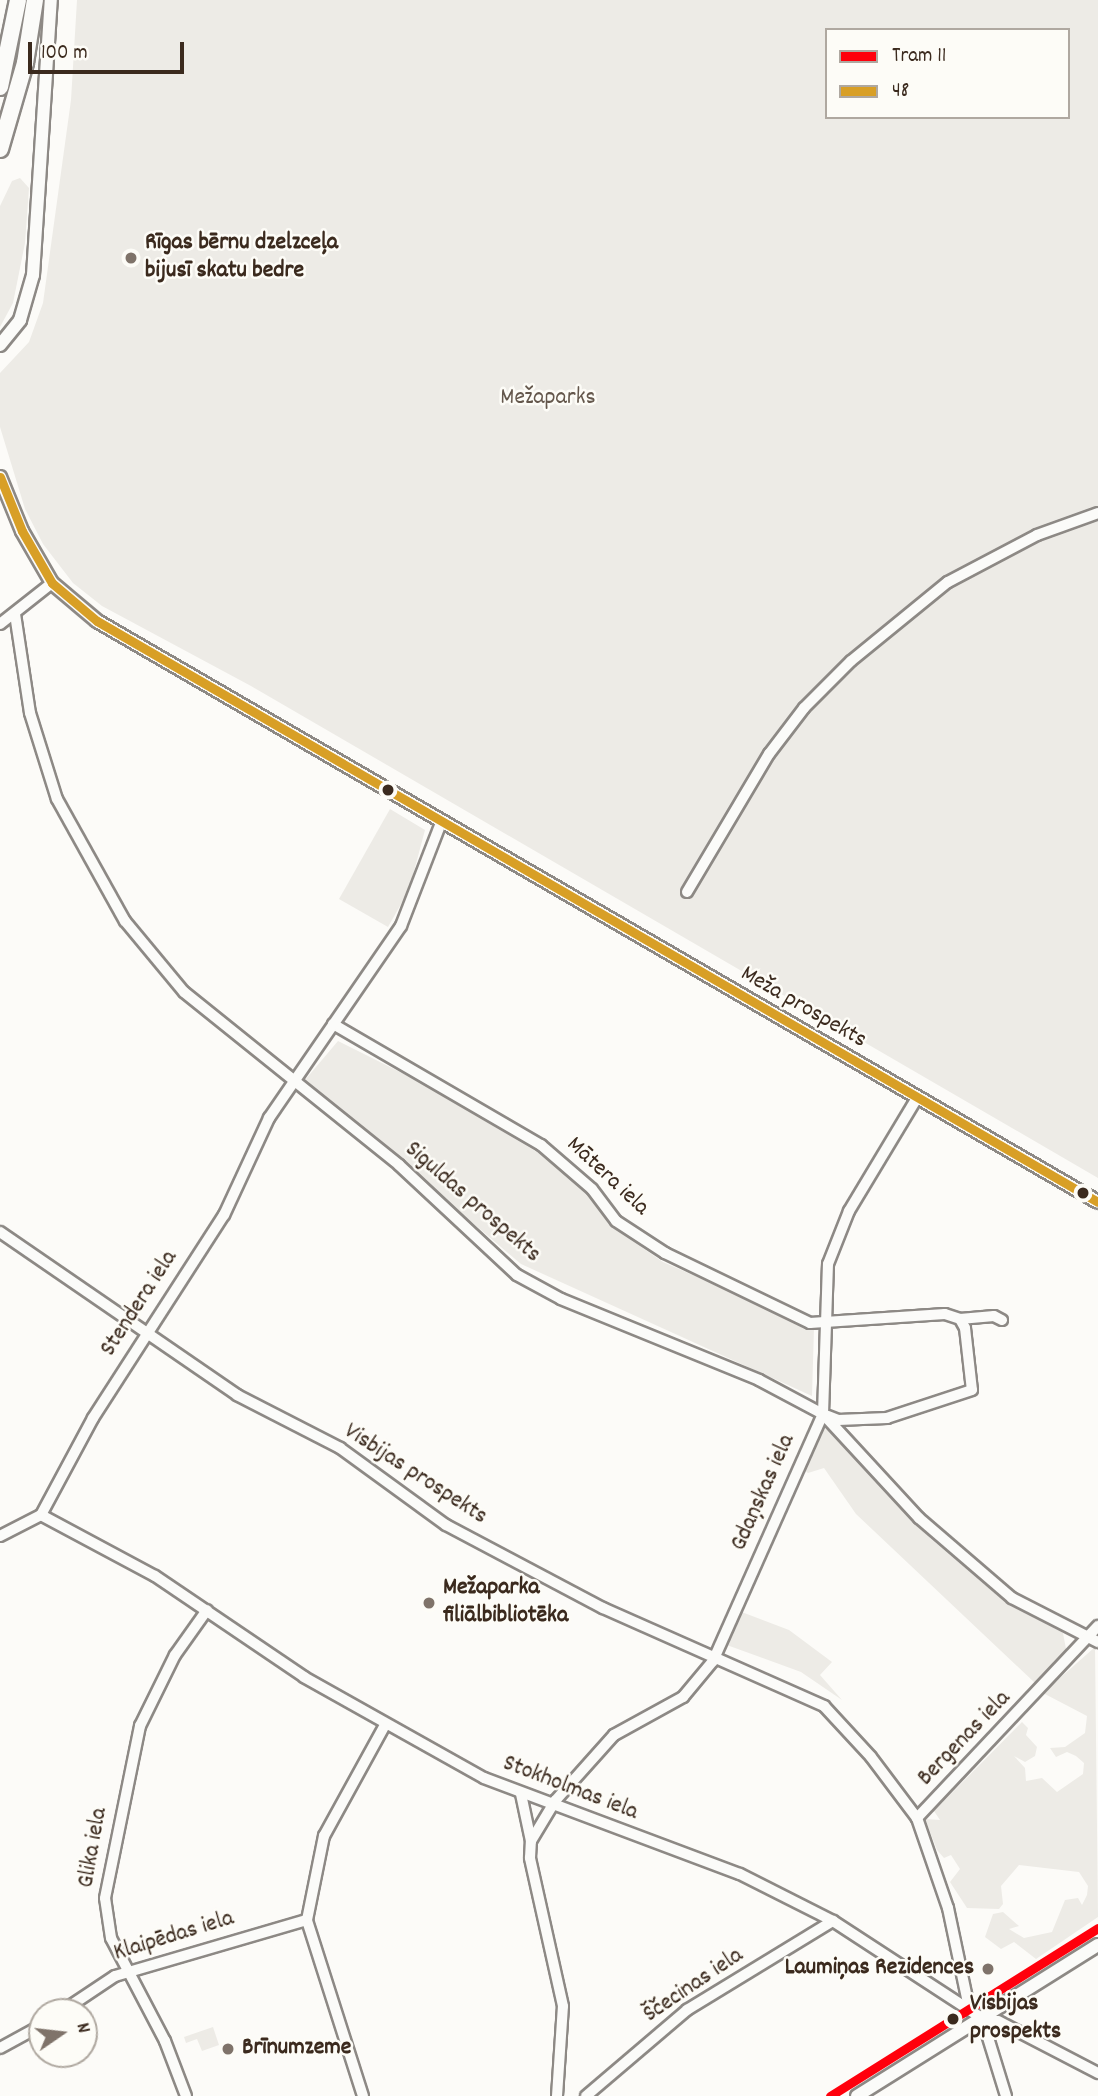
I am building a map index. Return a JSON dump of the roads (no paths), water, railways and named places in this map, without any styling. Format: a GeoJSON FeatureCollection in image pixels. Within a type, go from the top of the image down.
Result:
{"type":"FeatureCollection","features":[{"type":"Feature","properties":{"kind":"main road"},"geometry":{"type":"LineString","coordinates":[[0,87],[18,0]]}},
{"type":"Feature","properties":{"kind":"main road"},"geometry":{"type":"LineString","coordinates":[[0,149],[9,124],[35,0]]}},
{"type":"Feature","properties":{"kind":"street"},"geometry":{"type":"LineString","coordinates":[[0,345],[20,320],[33,275],[51,0]]}},
{"type":"Feature","properties":{"kind":"street","name":"Meža prospekts"},"geometry":{"type":"LineString","coordinates":[[0,477],[22,531],[52,583],[97,621],[1098,1202]]}},
{"type":"Feature","properties":{"kind":"street"},"geometry":{"type":"LineString","coordinates":[[687,892],[769,754],[804,708],[851,662],[948,582],[1037,535],[1098,513]]}},
{"type":"Feature","properties":{"kind":"street"},"geometry":{"type":"LineString","coordinates":[[0,624],[52,583]]}},
{"type":"Feature","properties":{"kind":"street","name":"Siguldas prospekts"},"geometry":{"type":"LineString","coordinates":[[15,614],[40,751],[57,799],[88,860],[125,920],[184,992],[292,1083],[399,1166],[517,1276],[561,1299],[759,1380],[823,1413],[919,1518],[1012,1598],[1093,1641]]}},
{"type":"Feature","properties":{"kind":"street","name":"Stendera iela"},"geometry":{"type":"LineString","coordinates":[[41,1516],[93,1418],[145,1334],[213,1234],[263,1129],[401,926],[441,823]]}},
{"type":"Feature","properties":{"kind":"street","name":"Mātera iela"},"geometry":{"type":"LineString","coordinates":[[333,1024],[541,1145],[593,1189],[616,1221],[665,1253],[810,1322],[945,1314],[960,1319],[993,1316],[1002,1320]]}},
{"type":"Feature","properties":{"kind":"street","name":"Gdaņskas iela"},"geometry":{"type":"LineString","coordinates":[[531,1841],[551,1807],[614,1735],[683,1697],[716,1656],[823,1413],[823,1322],[828,1264],[849,1211],[917,1098]]}},
{"type":"Feature","properties":{"kind":"street","name":"Visbijas prospekts"},"geometry":{"type":"LineString","coordinates":[[0,1232],[237,1395],[340,1448],[446,1525],[604,1608],[824,1706],[872,1757],[917,1818],[948,1908],[969,2008]]}},
{"type":"Feature","properties":{"kind":"street"},"geometry":{"type":"LineString","coordinates":[[823,1413],[838,1420],[887,1418],[951,1393],[972,1390],[965,1328],[960,1319]]}},
{"type":"Feature","properties":{"kind":"street"},"geometry":{"type":"LineString","coordinates":[[0,1536],[41,1516]]}},
{"type":"Feature","properties":{"kind":"street","name":"Stokholmas iela"},"geometry":{"type":"LineString","coordinates":[[41,1516],[155,1576],[385,1725],[551,1807],[740,1874],[833,1922],[982,2018],[998,2021],[1098,2073]]}},
{"type":"Feature","properties":{"kind":"street","name":"Glika iela"},"geometry":{"type":"LineString","coordinates":[[186,2096],[165,2041],[127,1971],[107,1924],[105,1898],[140,1726],[175,1655],[207,1610]]}},
{"type":"Feature","properties":{"kind":"street","name":"Bergenas iela"},"geometry":{"type":"LineString","coordinates":[[917,1818],[1093,1641],[1098,1626]]}},
{"type":"Feature","properties":{"kind":"street"},"geometry":{"type":"LineString","coordinates":[[363,2096],[307,1920],[324,1836],[385,1725]]}},
{"type":"Feature","properties":{"kind":"street"},"geometry":{"type":"LineString","coordinates":[[521,1794],[531,1841],[530,1858],[563,2006],[557,2096]]}},
{"type":"Feature","properties":{"kind":"street","name":"Klaipēdas iela"},"geometry":{"type":"LineString","coordinates":[[84,1998],[127,1971],[307,1920]]}},
{"type":"Feature","properties":{"kind":"street","name":"Ščecinas iela"},"geometry":{"type":"LineString","coordinates":[[586,2096],[687,2010],[833,1922]]}},
{"type":"Feature","properties":{"kind":"street"},"geometry":{"type":"LineString","coordinates":[[857,2096],[1098,1945]]}},
{"type":"Feature","properties":{"kind":"street"},"geometry":{"type":"LineString","coordinates":[[982,2018],[1006,2096]]}},
{"type":"Feature","properties":{"kind":"street"},"geometry":{"type":"LineString","coordinates":[[0,2048],[28,2033]]}},
{"type":"Feature","properties":{"kind":"tram line","name":"11"},"geometry":{"type":"LineString","coordinates":[[830,2096],[1098,1928]]}},
{"type":"Feature","properties":{"kind":"place","name":"Rīgas bērnu dzelzceļa bijusī skatu bedre"},"geometry":{"type":"Point","coordinates":[131,258]}},
{"type":"Feature","properties":{"kind":"place","name":"Mežaparka filiālbibliotēka"},"geometry":{"type":"Point","coordinates":[429,1603]}},
{"type":"Feature","properties":{"kind":"place","name":"Laumiņas Rezidences"},"geometry":{"type":"Point","coordinates":[988,1969]}},
{"type":"Feature","properties":{"kind":"place","name":"Visbijas prospekts"},"geometry":{"type":"Point","coordinates":[953,2019]}},
{"type":"Feature","properties":{"kind":"place","name":"Brīnumzeme"},"geometry":{"type":"Point","coordinates":[228,2049]}},
{"type":"Feature","properties":{"kind":"park label","name":"Mežaparks"},"geometry":{"type":"Point","coordinates":[548,399]}}]}
